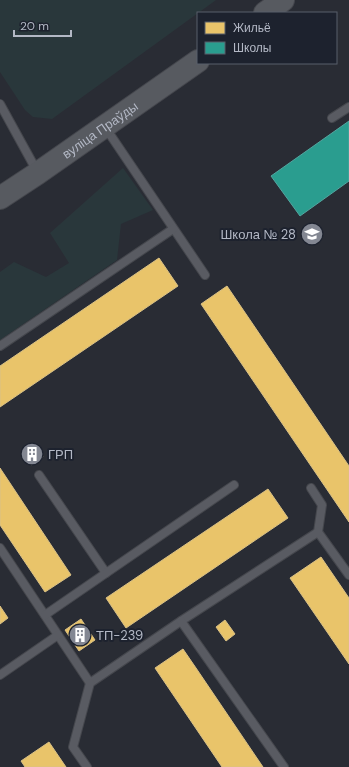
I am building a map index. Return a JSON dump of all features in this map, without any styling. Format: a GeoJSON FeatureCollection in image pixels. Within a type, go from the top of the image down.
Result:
{"type":"FeatureCollection","features":[{"type":"Feature","properties":{"kind":"main road"},"geometry":{"type":"LineString","coordinates":[[266,12],[283,0]]}},
{"type":"Feature","properties":{"kind":"main road","name":"вуліца Праўды"},"geometry":{"type":"LineString","coordinates":[[0,198],[197,62]]}},
{"type":"Feature","properties":{"kind":"lane"},"geometry":{"type":"LineString","coordinates":[[0,104],[38,173]]}},
{"type":"Feature","properties":{"kind":"lane"},"geometry":{"type":"LineString","coordinates":[[332,118],[349,107]]}},
{"type":"Feature","properties":{"kind":"lane"},"geometry":{"type":"LineString","coordinates":[[105,126],[205,275]]}},
{"type":"Feature","properties":{"kind":"lane"},"geometry":{"type":"LineString","coordinates":[[0,346],[173,229]]}},
{"type":"Feature","properties":{"kind":"lane"},"geometry":{"type":"LineString","coordinates":[[39,475],[106,573]]}},
{"type":"Feature","properties":{"kind":"lane"},"geometry":{"type":"LineString","coordinates":[[45,615],[234,485]]}},
{"type":"Feature","properties":{"kind":"lane"},"geometry":{"type":"LineString","coordinates":[[311,488],[322,505],[318,532],[349,575]]}},
{"type":"Feature","properties":{"kind":"lane"},"geometry":{"type":"LineString","coordinates":[[88,767],[73,747],[90,683],[181,621],[318,532]]}},
{"type":"Feature","properties":{"kind":"lane"},"geometry":{"type":"LineString","coordinates":[[0,550],[90,683]]}},
{"type":"Feature","properties":{"kind":"lane"},"geometry":{"type":"LineString","coordinates":[[181,621],[284,767]]}},
{"type":"Feature","properties":{"kind":"lane"},"geometry":{"type":"LineString","coordinates":[[0,675],[58,635]]}},
{"type":"Feature","properties":{"kind":"shaded area"},"geometry":{"type":"Polygon","coordinates":[[[0,0],[216,0],[199,12],[197,12],[197,14],[52,119],[33,117],[25,110],[0,72],[0,0]]]}},
{"type":"Feature","properties":{"kind":"shaded area"},"geometry":{"type":"Polygon","coordinates":[[[123,168],[153,210],[121,224],[117,260],[0,340],[0,272],[14,262],[46,277],[69,263],[50,233],[123,168]]]}},
{"type":"Feature","properties":{"kind":"building: Жильё"},"geometry":{"type":"Polygon","coordinates":[[[159,258],[178,286],[0,407],[0,366],[159,258]]]}},
{"type":"Feature","properties":{"kind":"building: Жильё"},"geometry":{"type":"Polygon","coordinates":[[[227,286],[349,466],[349,522],[201,304],[227,286]]]}},
{"type":"Feature","properties":{"kind":"building: Жильё","name":"ГРП"},"geometry":{"type":"Polygon","coordinates":[[[34,444],[43,457],[31,465],[22,452],[34,444]]]}},
{"type":"Feature","properties":{"kind":"building: Жильё"},"geometry":{"type":"Polygon","coordinates":[[[0,468],[71,575],[45,592],[0,525],[0,468]]]}},
{"type":"Feature","properties":{"kind":"building: Жильё"},"geometry":{"type":"Polygon","coordinates":[[[268,489],[288,518],[126,628],[106,598],[268,489]]]}},
{"type":"Feature","properties":{"kind":"building: Жильё"},"geometry":{"type":"Polygon","coordinates":[[[321,557],[349,598],[349,664],[290,578],[321,557]]]}},
{"type":"Feature","properties":{"kind":"building: Жильё"},"geometry":{"type":"Polygon","coordinates":[[[0,606],[8,618],[0,624],[0,606]]]}},
{"type":"Feature","properties":{"kind":"building: Жильё","name":"ТП-239"},"geometry":{"type":"Polygon","coordinates":[[[81,619],[95,640],[79,651],[65,630],[81,619]]]}},
{"type":"Feature","properties":{"kind":"building: Жильё"},"geometry":{"type":"Polygon","coordinates":[[[225,620],[235,634],[226,641],[216,627],[225,620]]]}},
{"type":"Feature","properties":{"kind":"building: Жильё"},"geometry":{"type":"Polygon","coordinates":[[[183,649],[263,767],[222,767],[155,668],[183,649]]]}},
{"type":"Feature","properties":{"kind":"building: Жильё"},"geometry":{"type":"Polygon","coordinates":[[[49,742],[66,767],[25,767],[21,761],[49,742]]]}},
{"type":"Feature","properties":{"kind":"building: Школы"},"geometry":{"type":"Polygon","coordinates":[[[349,121],[349,181],[300,216],[271,176],[349,121]]]}},
{"type":"Feature","properties":{"kind":"place","name":"Школа № 28"},"geometry":{"type":"Point","coordinates":[312,234]}},
{"type":"Feature","properties":{"kind":"place","name":"ГРП"},"geometry":{"type":"Point","coordinates":[32,454]}},
{"type":"Feature","properties":{"kind":"place","name":"ТП-239"},"geometry":{"type":"Point","coordinates":[80,635]}}]}
